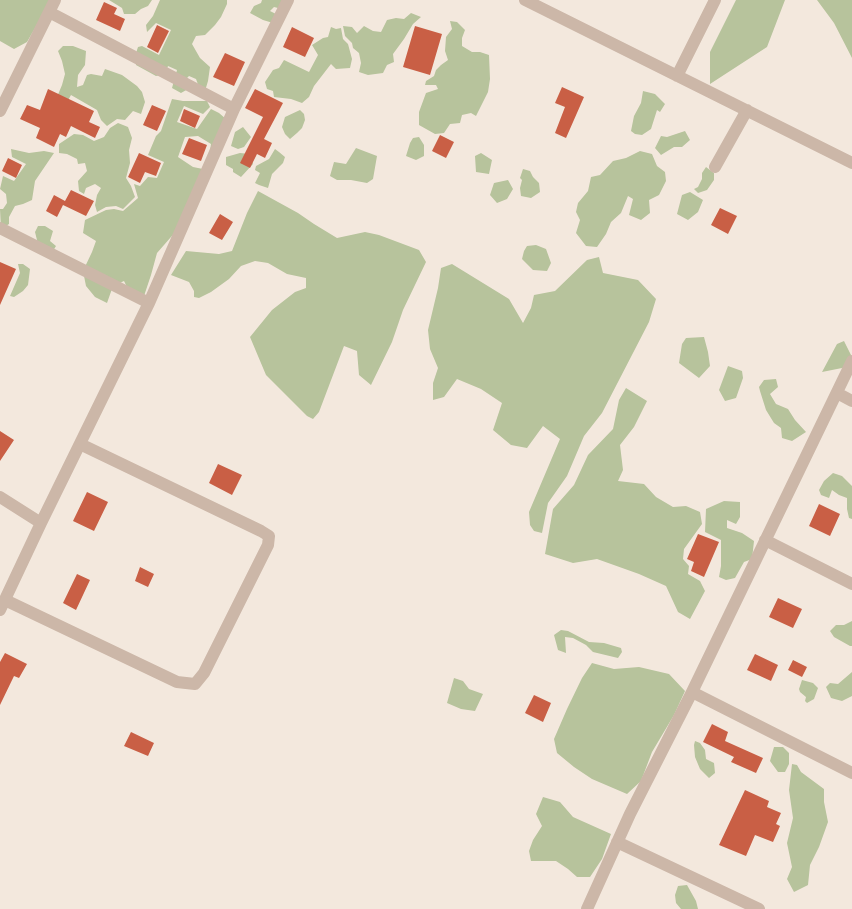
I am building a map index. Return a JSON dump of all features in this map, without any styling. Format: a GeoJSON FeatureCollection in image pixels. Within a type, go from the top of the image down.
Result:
{"type":"FeatureCollection","features":[{"type":"Feature","properties":{"kind":"street"},"geometry":{"type":"LineString","coordinates":[[0,111],[55,0]]}},
{"type":"Feature","properties":{"kind":"street"},"geometry":{"type":"LineString","coordinates":[[80,444],[269,536],[268,545],[204,673],[196,684],[177,682],[3,605],[41,523],[148,303],[234,109],[288,0]]}},
{"type":"Feature","properties":{"kind":"street"},"geometry":{"type":"LineString","coordinates":[[525,0],[852,163]]}},
{"type":"Feature","properties":{"kind":"street"},"geometry":{"type":"LineString","coordinates":[[677,76],[716,0]]}},
{"type":"Feature","properties":{"kind":"street"},"geometry":{"type":"LineString","coordinates":[[49,12],[234,109]]}},
{"type":"Feature","properties":{"kind":"street"},"geometry":{"type":"LineString","coordinates":[[715,167],[747,110]]}},
{"type":"Feature","properties":{"kind":"street"},"geometry":{"type":"LineString","coordinates":[[0,228],[148,303]]}},
{"type":"Feature","properties":{"kind":"street"},"geometry":{"type":"LineString","coordinates":[[587,909],[630,814],[692,692],[852,361]]}},
{"type":"Feature","properties":{"kind":"street"},"geometry":{"type":"LineString","coordinates":[[837,393],[852,401]]}},
{"type":"Feature","properties":{"kind":"street"},"geometry":{"type":"LineString","coordinates":[[0,497],[41,523]]}},
{"type":"Feature","properties":{"kind":"street"},"geometry":{"type":"LineString","coordinates":[[765,540],[852,584]]}},
{"type":"Feature","properties":{"kind":"street"},"geometry":{"type":"LineString","coordinates":[[692,692],[852,773]]}},
{"type":"Feature","properties":{"kind":"street"},"geometry":{"type":"LineString","coordinates":[[617,842],[759,909]]}},
{"type":"Feature","properties":{"kind":"green space"},"geometry":{"type":"Polygon","coordinates":[[[0,0],[51,0],[27,42],[14,49],[0,41],[0,0]]]}},
{"type":"Feature","properties":{"kind":"green space"},"geometry":{"type":"Polygon","coordinates":[[[109,0],[152,0],[148,6],[135,14],[124,14],[122,8],[109,0]]]}},
{"type":"Feature","properties":{"kind":"green space"},"geometry":{"type":"Polygon","coordinates":[[[160,0],[227,0],[221,17],[215,25],[205,35],[196,36],[192,44],[200,58],[210,67],[205,91],[199,87],[196,79],[189,76],[184,81],[188,89],[181,93],[172,88],[177,70],[168,66],[165,74],[156,76],[136,65],[135,56],[138,47],[142,46],[159,55],[171,30],[156,23],[147,32],[146,25],[153,16],[160,0]]]}},
{"type":"Feature","properties":{"kind":"green space"},"geometry":{"type":"Polygon","coordinates":[[[262,0],[288,0],[282,9],[274,7],[270,11],[278,15],[273,23],[250,13],[254,6],[261,3],[262,0]]]}},
{"type":"Feature","properties":{"kind":"green space"},"geometry":{"type":"Polygon","coordinates":[[[736,0],[785,0],[767,47],[710,84],[710,52],[736,0]]]}},
{"type":"Feature","properties":{"kind":"green space"},"geometry":{"type":"Polygon","coordinates":[[[817,0],[852,0],[852,58],[834,23],[817,0]]]}},
{"type":"Feature","properties":{"kind":"green space"},"geometry":{"type":"Polygon","coordinates":[[[411,13],[421,17],[413,24],[393,54],[394,62],[387,65],[383,73],[368,75],[359,72],[361,63],[359,53],[345,36],[343,26],[352,27],[357,33],[364,26],[373,31],[381,32],[387,20],[404,19],[411,13]]]}},
{"type":"Feature","properties":{"kind":"green space"},"geometry":{"type":"Polygon","coordinates":[[[450,21],[457,22],[465,30],[462,46],[472,52],[489,55],[490,79],[488,92],[476,116],[471,113],[462,115],[460,123],[450,124],[444,133],[435,134],[419,125],[419,112],[426,93],[438,89],[436,85],[425,85],[426,81],[434,76],[436,70],[448,60],[445,51],[446,37],[452,29],[450,21]]]}},
{"type":"Feature","properties":{"kind":"green space"},"geometry":{"type":"Polygon","coordinates":[[[331,27],[341,28],[343,39],[348,44],[352,59],[350,68],[336,69],[331,64],[314,86],[309,97],[302,103],[291,99],[274,97],[273,91],[267,89],[265,82],[273,70],[279,68],[284,60],[309,72],[318,55],[312,45],[328,37],[331,27]]]}},
{"type":"Feature","properties":{"kind":"green space"},"geometry":{"type":"Polygon","coordinates":[[[63,46],[73,46],[86,51],[85,65],[78,75],[77,87],[83,85],[87,75],[102,76],[105,69],[122,75],[142,92],[145,102],[141,114],[133,111],[125,120],[117,119],[107,126],[101,120],[97,110],[71,95],[65,106],[54,104],[65,74],[58,51],[63,46]]]}},
{"type":"Feature","properties":{"kind":"green space"},"geometry":{"type":"Polygon","coordinates":[[[643,91],[655,94],[665,104],[660,112],[657,110],[651,129],[642,135],[631,131],[634,116],[641,103],[643,91]]]}},
{"type":"Feature","properties":{"kind":"green space"},"geometry":{"type":"Polygon","coordinates":[[[172,99],[207,101],[210,107],[203,114],[184,106],[177,122],[197,129],[211,109],[226,119],[210,151],[211,144],[198,136],[185,137],[178,157],[193,167],[208,170],[178,229],[157,253],[144,296],[129,291],[124,281],[113,286],[107,303],[95,297],[86,286],[83,271],[96,241],[83,233],[85,220],[106,210],[123,211],[138,198],[134,184],[140,186],[148,177],[157,178],[164,162],[148,155],[156,136],[161,131],[172,99]]]}},
{"type":"Feature","properties":{"kind":"green space"},"geometry":{"type":"Polygon","coordinates":[[[300,110],[304,114],[305,120],[302,128],[290,139],[282,127],[285,117],[300,110]]]}},
{"type":"Feature","properties":{"kind":"green space"},"geometry":{"type":"Polygon","coordinates":[[[118,123],[128,127],[132,138],[129,150],[130,163],[126,178],[135,197],[123,209],[116,206],[106,207],[97,212],[95,205],[101,188],[95,184],[86,188],[84,194],[79,191],[78,181],[87,171],[85,163],[78,164],[77,159],[67,154],[59,153],[59,144],[74,134],[83,135],[94,141],[104,137],[110,128],[118,123]]]}},
{"type":"Feature","properties":{"kind":"green space"},"geometry":{"type":"Polygon","coordinates":[[[243,127],[251,137],[244,147],[238,149],[231,146],[235,132],[243,127]]]}},
{"type":"Feature","properties":{"kind":"green space"},"geometry":{"type":"Polygon","coordinates":[[[685,131],[690,140],[682,147],[674,147],[661,155],[655,148],[661,136],[667,137],[685,131]]]}},
{"type":"Feature","properties":{"kind":"green space"},"geometry":{"type":"Polygon","coordinates":[[[419,137],[424,145],[424,156],[416,160],[406,156],[413,138],[419,137]]]}},
{"type":"Feature","properties":{"kind":"green space"},"geometry":{"type":"Polygon","coordinates":[[[356,148],[377,156],[373,179],[367,183],[337,180],[330,176],[334,162],[346,164],[356,148]]]}},
{"type":"Feature","properties":{"kind":"green space"},"geometry":{"type":"Polygon","coordinates":[[[11,149],[29,153],[44,151],[54,153],[35,181],[32,200],[15,206],[9,217],[9,224],[1,229],[0,209],[3,209],[7,203],[6,194],[0,189],[3,176],[14,181],[26,164],[12,157],[11,149]]]}},
{"type":"Feature","properties":{"kind":"green space"},"geometry":{"type":"Polygon","coordinates":[[[275,149],[285,157],[283,163],[272,174],[268,188],[255,183],[260,173],[255,170],[256,166],[269,159],[275,149]]]}},
{"type":"Feature","properties":{"kind":"green space"},"geometry":{"type":"Polygon","coordinates":[[[640,151],[652,154],[657,166],[665,172],[666,181],[659,195],[649,200],[650,213],[641,220],[629,215],[633,199],[628,196],[621,213],[611,222],[606,234],[597,247],[586,246],[576,233],[580,220],[576,212],[578,203],[588,191],[591,177],[600,175],[613,161],[626,158],[640,151]]]}},
{"type":"Feature","properties":{"kind":"green space"},"geometry":{"type":"Polygon","coordinates":[[[240,153],[250,154],[253,164],[241,177],[226,165],[226,157],[240,153]]]}},
{"type":"Feature","properties":{"kind":"green space"},"geometry":{"type":"Polygon","coordinates":[[[481,153],[492,160],[489,174],[476,172],[475,156],[481,153]]]}},
{"type":"Feature","properties":{"kind":"green space"},"geometry":{"type":"Polygon","coordinates":[[[706,167],[714,173],[714,180],[707,190],[698,193],[694,189],[698,187],[706,167]]]}},
{"type":"Feature","properties":{"kind":"green space"},"geometry":{"type":"Polygon","coordinates":[[[523,169],[530,171],[539,183],[540,192],[531,198],[521,196],[522,180],[520,178],[523,169]]]}},
{"type":"Feature","properties":{"kind":"green space"},"geometry":{"type":"Polygon","coordinates":[[[508,180],[513,189],[507,199],[497,203],[490,195],[494,183],[508,180]]]}},
{"type":"Feature","properties":{"kind":"green space"},"geometry":{"type":"Polygon","coordinates":[[[258,191],[298,213],[337,238],[365,232],[379,235],[419,250],[426,262],[403,310],[392,342],[371,385],[359,375],[357,351],[344,346],[319,412],[313,419],[307,416],[266,375],[250,337],[272,310],[295,292],[306,288],[306,278],[287,274],[268,263],[255,261],[241,266],[229,279],[199,298],[194,297],[194,291],[189,282],[171,275],[186,251],[219,254],[232,251],[258,191]]]}},
{"type":"Feature","properties":{"kind":"green space"},"geometry":{"type":"Polygon","coordinates":[[[690,192],[703,200],[698,212],[688,220],[677,214],[682,195],[690,192]]]}},
{"type":"Feature","properties":{"kind":"green space"},"geometry":{"type":"Polygon","coordinates":[[[38,226],[45,226],[53,231],[50,241],[56,246],[51,254],[38,244],[35,232],[38,226]]]}},
{"type":"Feature","properties":{"kind":"green space"},"geometry":{"type":"Polygon","coordinates":[[[536,245],[546,249],[551,263],[547,271],[533,270],[522,259],[527,246],[536,245]]]}},
{"type":"Feature","properties":{"kind":"green space"},"geometry":{"type":"Polygon","coordinates":[[[599,257],[603,273],[638,280],[656,299],[649,322],[602,413],[584,436],[567,476],[548,503],[542,533],[534,531],[530,525],[529,512],[560,439],[543,426],[527,448],[511,445],[493,430],[502,403],[481,389],[457,379],[444,397],[433,400],[433,383],[438,368],[430,349],[428,330],[441,268],[452,264],[509,299],[523,323],[531,308],[534,295],[555,291],[587,260],[599,257]]]}},
{"type":"Feature","properties":{"kind":"green space"},"geometry":{"type":"Polygon","coordinates":[[[18,264],[23,264],[30,269],[28,285],[14,297],[10,296],[20,273],[18,264]]]}},
{"type":"Feature","properties":{"kind":"green space"},"geometry":{"type":"Polygon","coordinates":[[[704,337],[710,366],[699,378],[679,363],[682,344],[686,338],[704,337]]]}},
{"type":"Feature","properties":{"kind":"green space"},"geometry":{"type":"Polygon","coordinates":[[[844,341],[851,355],[847,367],[822,372],[837,344],[844,341]]]}},
{"type":"Feature","properties":{"kind":"green space"},"geometry":{"type":"Polygon","coordinates":[[[728,366],[742,371],[743,378],[736,398],[725,401],[719,390],[728,366]]]}},
{"type":"Feature","properties":{"kind":"green space"},"geometry":{"type":"Polygon","coordinates":[[[776,379],[778,387],[770,394],[776,404],[788,409],[806,432],[792,441],[782,438],[781,428],[774,423],[766,410],[760,391],[759,387],[764,380],[776,379]]]}},
{"type":"Feature","properties":{"kind":"green space"},"geometry":{"type":"Polygon","coordinates":[[[626,388],[647,401],[634,427],[620,445],[623,470],[618,481],[644,484],[656,497],[673,507],[686,506],[700,512],[702,524],[684,549],[683,559],[689,566],[688,574],[700,581],[705,591],[690,619],[678,612],[666,586],[597,559],[573,563],[545,554],[553,509],[574,485],[588,455],[613,429],[619,400],[626,388]]]}},
{"type":"Feature","properties":{"kind":"green space"},"geometry":{"type":"Polygon","coordinates":[[[833,473],[842,476],[852,486],[852,519],[849,518],[847,498],[832,490],[829,498],[821,495],[819,490],[824,481],[833,473]]]}},
{"type":"Feature","properties":{"kind":"green space"},"geometry":{"type":"Polygon","coordinates":[[[724,501],[740,502],[740,517],[736,524],[727,520],[727,528],[742,533],[754,541],[752,559],[744,562],[735,578],[726,580],[719,577],[721,540],[705,532],[706,509],[724,501]]]}},
{"type":"Feature","properties":{"kind":"green space"},"geometry":{"type":"Polygon","coordinates":[[[852,621],[852,646],[850,646],[834,637],[830,631],[836,625],[844,625],[852,621]]]}},
{"type":"Feature","properties":{"kind":"green space"},"geometry":{"type":"Polygon","coordinates":[[[561,630],[568,631],[589,642],[604,643],[621,648],[622,652],[618,658],[593,652],[586,645],[573,638],[565,637],[566,653],[558,650],[554,635],[561,630]]]}},
{"type":"Feature","properties":{"kind":"green space"},"geometry":{"type":"Polygon","coordinates":[[[592,663],[614,669],[639,667],[669,674],[685,691],[674,715],[652,752],[641,781],[627,794],[592,779],[557,753],[554,739],[582,678],[592,663]]]}},
{"type":"Feature","properties":{"kind":"green space"},"geometry":{"type":"Polygon","coordinates":[[[852,672],[852,696],[842,701],[831,698],[826,687],[830,683],[838,684],[852,672]]]}},
{"type":"Feature","properties":{"kind":"green space"},"geometry":{"type":"Polygon","coordinates":[[[454,678],[463,681],[469,689],[483,694],[475,711],[461,709],[447,703],[454,678]]]}},
{"type":"Feature","properties":{"kind":"green space"},"geometry":{"type":"Polygon","coordinates":[[[802,680],[813,683],[818,688],[814,699],[807,703],[805,701],[806,697],[799,689],[802,680]]]}},
{"type":"Feature","properties":{"kind":"green space"},"geometry":{"type":"Polygon","coordinates":[[[695,741],[700,743],[705,750],[706,759],[714,763],[715,773],[709,778],[700,769],[695,757],[695,741]]]}},
{"type":"Feature","properties":{"kind":"green space"},"geometry":{"type":"Polygon","coordinates":[[[774,747],[783,747],[789,753],[789,764],[785,772],[778,772],[770,761],[774,747]]]}},
{"type":"Feature","properties":{"kind":"green space"},"geometry":{"type":"Polygon","coordinates":[[[792,764],[797,765],[801,772],[824,789],[824,802],[828,822],[810,865],[808,885],[794,892],[787,879],[792,867],[787,843],[793,818],[789,790],[792,764]]]}},
{"type":"Feature","properties":{"kind":"green space"},"geometry":{"type":"Polygon","coordinates":[[[543,797],[560,802],[573,817],[611,834],[602,859],[590,877],[577,877],[556,861],[531,861],[529,851],[533,840],[542,826],[536,814],[543,797]]]}},
{"type":"Feature","properties":{"kind":"green space"},"geometry":{"type":"Polygon","coordinates":[[[687,885],[696,901],[698,909],[681,909],[676,903],[675,895],[678,886],[687,885]]]}},
{"type":"Feature","properties":{"kind":"building"},"geometry":{"type":"Polygon","coordinates":[[[104,2],[117,8],[114,14],[125,19],[120,31],[96,20],[104,2]]]}},
{"type":"Feature","properties":{"kind":"building"},"geometry":{"type":"Polygon","coordinates":[[[157,25],[169,31],[158,53],[147,47],[157,25]]]}},
{"type":"Feature","properties":{"kind":"building"},"geometry":{"type":"Polygon","coordinates":[[[415,26],[442,34],[430,75],[403,67],[415,26]]]}},
{"type":"Feature","properties":{"kind":"building"},"geometry":{"type":"Polygon","coordinates":[[[292,27],[314,38],[305,57],[283,47],[292,27]]]}},
{"type":"Feature","properties":{"kind":"building"},"geometry":{"type":"Polygon","coordinates":[[[225,53],[245,62],[234,86],[213,77],[225,53]]]}},
{"type":"Feature","properties":{"kind":"building"},"geometry":{"type":"Polygon","coordinates":[[[562,87],[584,97],[566,138],[555,133],[565,107],[555,103],[562,87]]]}},
{"type":"Feature","properties":{"kind":"building"},"geometry":{"type":"Polygon","coordinates":[[[48,89],[94,111],[89,122],[100,127],[95,138],[71,126],[66,137],[60,134],[54,147],[36,138],[40,128],[20,119],[27,105],[40,110],[48,89]]]}},
{"type":"Feature","properties":{"kind":"building"},"geometry":{"type":"Polygon","coordinates":[[[255,89],[283,103],[264,139],[272,143],[265,158],[257,154],[250,168],[240,163],[263,117],[245,108],[255,89]]]}},
{"type":"Feature","properties":{"kind":"building"},"geometry":{"type":"Polygon","coordinates":[[[152,105],[166,111],[157,131],[143,125],[152,105]]]}},
{"type":"Feature","properties":{"kind":"building"},"geometry":{"type":"Polygon","coordinates":[[[184,109],[200,116],[195,128],[180,121],[184,109]]]}},
{"type":"Feature","properties":{"kind":"building"},"geometry":{"type":"Polygon","coordinates":[[[440,135],[454,142],[446,158],[432,151],[440,135]]]}},
{"type":"Feature","properties":{"kind":"building"},"geometry":{"type":"Polygon","coordinates":[[[189,138],[207,145],[201,161],[182,154],[189,138]]]}},
{"type":"Feature","properties":{"kind":"building"},"geometry":{"type":"Polygon","coordinates":[[[139,153],[161,163],[156,176],[145,172],[140,183],[128,177],[139,153]]]}},
{"type":"Feature","properties":{"kind":"building"},"geometry":{"type":"Polygon","coordinates":[[[8,158],[22,165],[16,178],[2,171],[8,158]]]}},
{"type":"Feature","properties":{"kind":"building"},"geometry":{"type":"Polygon","coordinates":[[[71,190],[94,201],[86,216],[63,205],[57,217],[46,211],[54,195],[65,201],[71,190]]]}},
{"type":"Feature","properties":{"kind":"building"},"geometry":{"type":"Polygon","coordinates":[[[720,208],[737,216],[728,234],[711,225],[720,208]]]}},
{"type":"Feature","properties":{"kind":"building"},"geometry":{"type":"Polygon","coordinates":[[[220,214],[233,222],[222,240],[209,233],[220,214]]]}},
{"type":"Feature","properties":{"kind":"building"},"geometry":{"type":"Polygon","coordinates":[[[0,262],[16,269],[0,305],[0,262]]]}},
{"type":"Feature","properties":{"kind":"building"},"geometry":{"type":"Polygon","coordinates":[[[0,431],[14,440],[0,461],[0,431]]]}},
{"type":"Feature","properties":{"kind":"building"},"geometry":{"type":"Polygon","coordinates":[[[218,464],[242,475],[232,495],[209,483],[218,464]]]}},
{"type":"Feature","properties":{"kind":"building"},"geometry":{"type":"Polygon","coordinates":[[[87,492],[108,502],[94,531],[73,521],[87,492]]]}},
{"type":"Feature","properties":{"kind":"building"},"geometry":{"type":"Polygon","coordinates":[[[819,504],[840,514],[830,536],[809,526],[819,504]]]}},
{"type":"Feature","properties":{"kind":"building"},"geometry":{"type":"Polygon","coordinates":[[[698,534],[719,542],[704,577],[691,571],[694,562],[687,559],[698,534]]]}},
{"type":"Feature","properties":{"kind":"building"},"geometry":{"type":"Polygon","coordinates":[[[140,567],[154,574],[148,587],[135,581],[140,567]]]}},
{"type":"Feature","properties":{"kind":"building"},"geometry":{"type":"Polygon","coordinates":[[[77,574],[90,580],[76,610],[63,603],[77,574]]]}},
{"type":"Feature","properties":{"kind":"building"},"geometry":{"type":"Polygon","coordinates":[[[778,598],[802,609],[793,628],[769,617],[778,598]]]}},
{"type":"Feature","properties":{"kind":"building"},"geometry":{"type":"Polygon","coordinates":[[[5,653],[27,664],[19,678],[14,676],[0,705],[0,662],[5,653]]]}},
{"type":"Feature","properties":{"kind":"building"},"geometry":{"type":"Polygon","coordinates":[[[755,654],[778,665],[771,681],[747,670],[755,654]]]}},
{"type":"Feature","properties":{"kind":"building"},"geometry":{"type":"Polygon","coordinates":[[[793,660],[807,667],[802,677],[788,670],[793,660]]]}},
{"type":"Feature","properties":{"kind":"building"},"geometry":{"type":"Polygon","coordinates":[[[534,695],[551,703],[543,722],[525,713],[534,695]]]}},
{"type":"Feature","properties":{"kind":"building"},"geometry":{"type":"Polygon","coordinates":[[[712,724],[728,732],[725,741],[763,758],[756,773],[731,762],[734,757],[703,742],[712,724]]]}},
{"type":"Feature","properties":{"kind":"building"},"geometry":{"type":"Polygon","coordinates":[[[131,732],[154,743],[148,756],[124,746],[131,732]]]}},
{"type":"Feature","properties":{"kind":"building"},"geometry":{"type":"Polygon","coordinates":[[[745,790],[769,801],[767,807],[781,813],[776,824],[780,826],[773,842],[755,835],[746,856],[719,845],[745,790]]]}}]}
